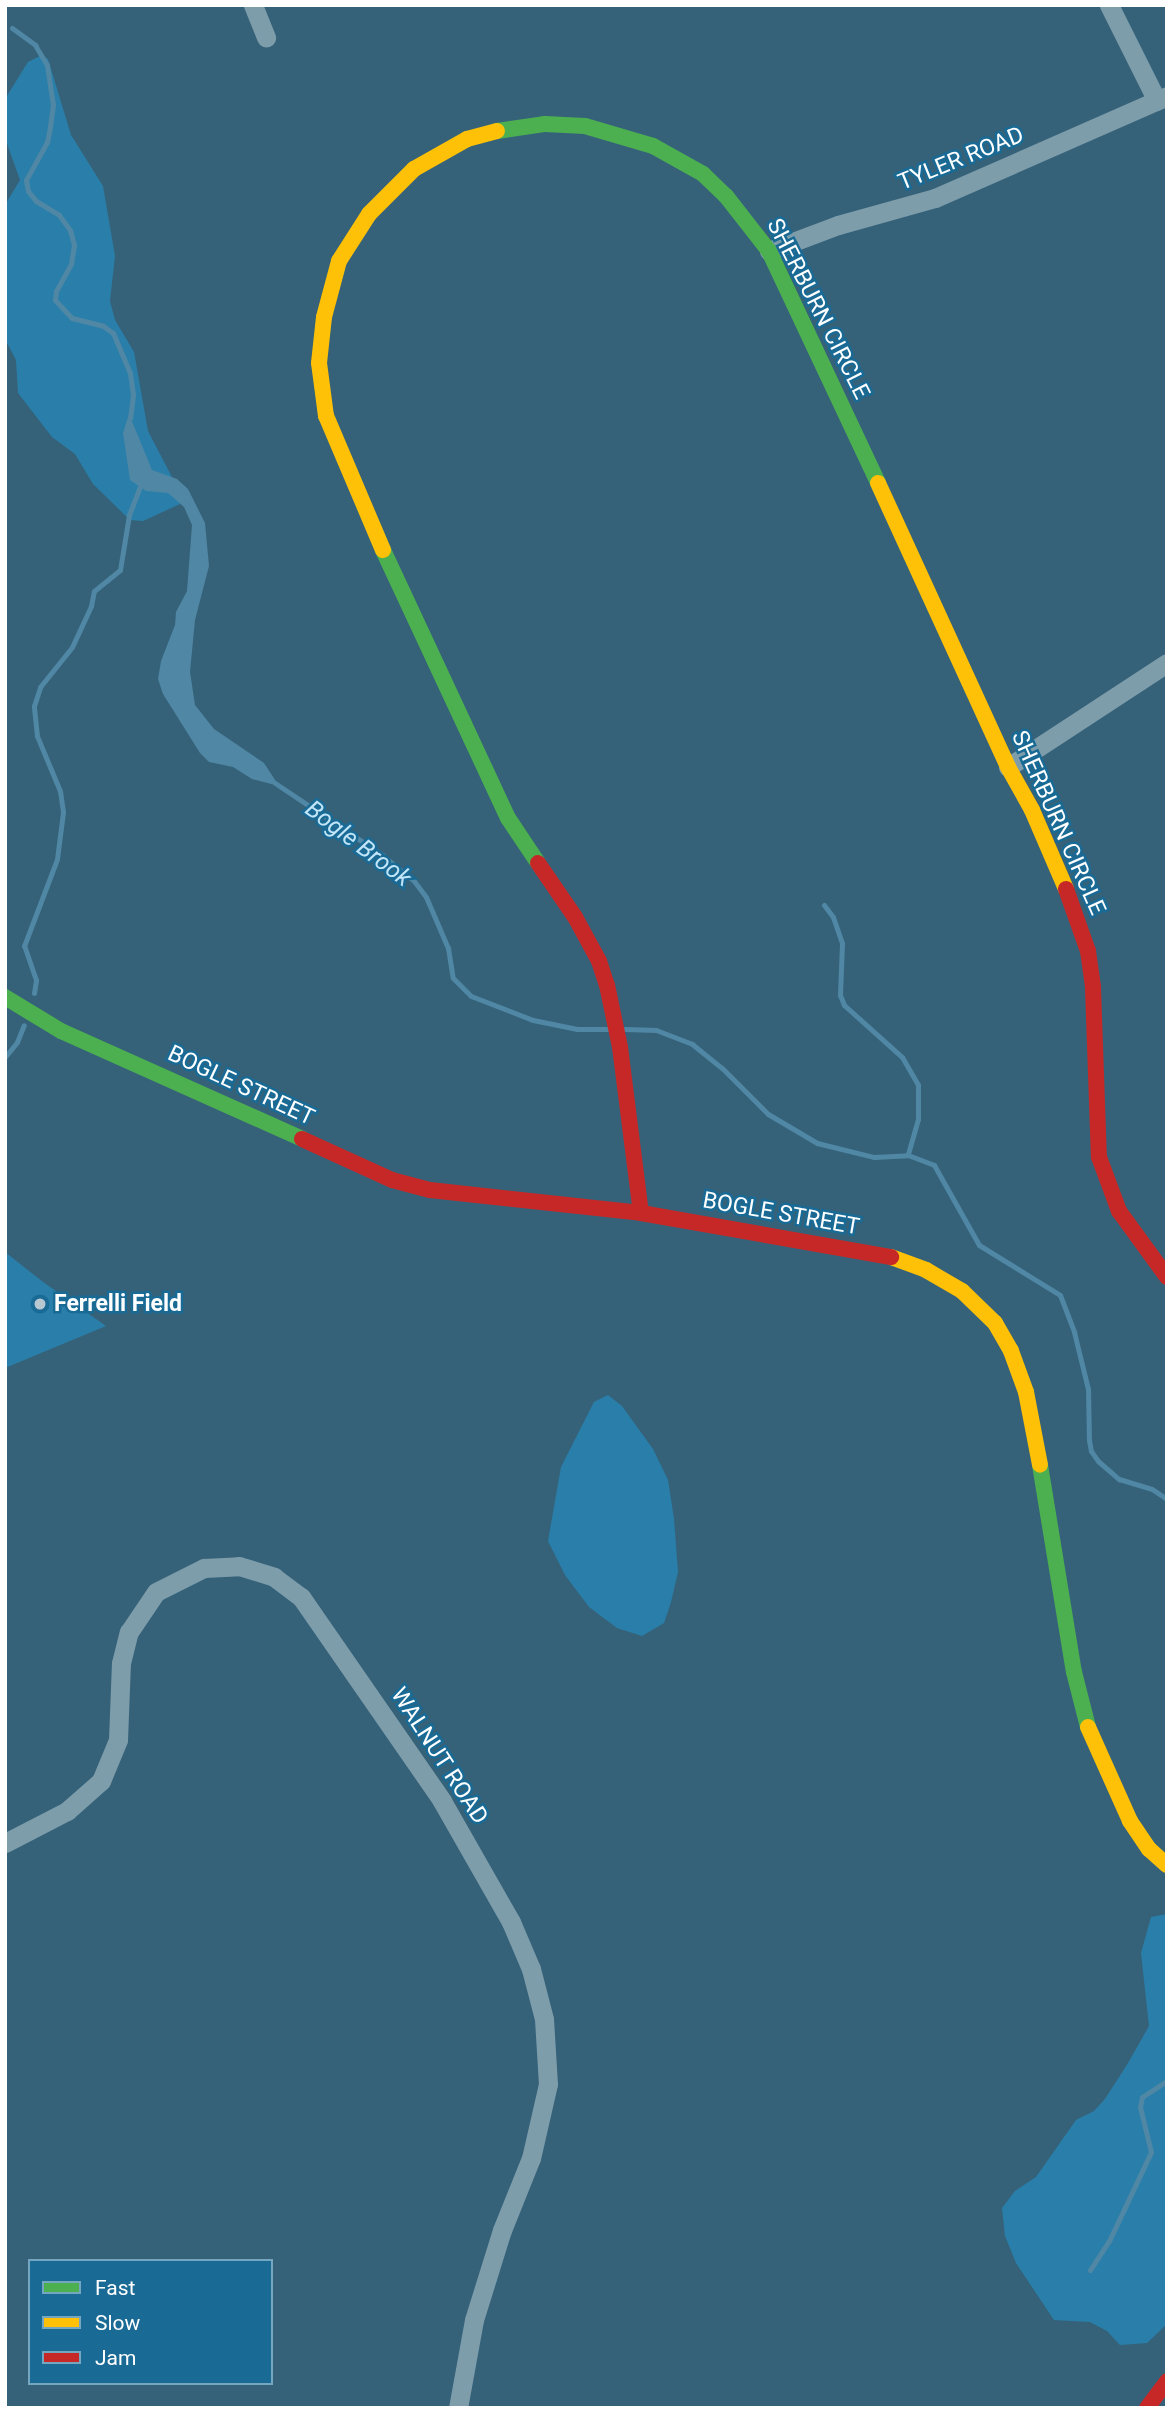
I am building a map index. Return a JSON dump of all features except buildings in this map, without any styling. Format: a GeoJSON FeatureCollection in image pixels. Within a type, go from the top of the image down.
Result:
{"type":"FeatureCollection","features":[{"type":"Feature","properties":{"kind":"street"},"geometry":{"type":"LineString","coordinates":[[253,5],[267,37]]}},
{"type":"Feature","properties":{"kind":"street"},"geometry":{"type":"LineString","coordinates":[[1109,5],[1162,99]]}},
{"type":"Feature","properties":{"kind":"street","name":"TYLER ROAD"},"geometry":{"type":"LineString","coordinates":[[769,251],[838,225],[935,198],[1162,99]]}},
{"type":"Feature","properties":{"kind":"street","name":"SHERBURN CIRCLE"},"geometry":{"type":"LineString","coordinates":[[641,1213],[620,1047],[607,985],[589,940],[508,818],[346,468],[324,403],[319,363],[324,317],[339,261],[369,214],[414,169],[467,139],[511,127],[545,124],[585,127],[653,146],[704,174],[745,216],[769,251],[950,635],[1079,920],[1088,951],[1096,1027],[1097,1133],[1107,1184],[1139,1242],[1167,1277]]}},
{"type":"Feature","properties":{"kind":"street"},"geometry":{"type":"LineString","coordinates":[[1008,767],[1167,663]]}},
{"type":"Feature","properties":{"kind":"street","name":"BOGLE STREET"},"geometry":{"type":"LineString","coordinates":[[5,997],[61,1031],[391,1180],[441,1191],[641,1213],[892,1257],[926,1270],[962,1291],[995,1323],[1011,1350],[1026,1392],[1063,1592],[1074,1672],[1091,1740],[1130,1821],[1149,1849],[1167,1866]]}},
{"type":"Feature","properties":{"kind":"street","name":"WALNUT ROAD"},"geometry":{"type":"LineString","coordinates":[[5,1843],[67,1811],[102,1781],[118,1740],[121,1663],[129,1632],[156,1592],[204,1568],[239,1566],[274,1577],[301,1597],[442,1801],[511,1922],[531,1969],[544,2019],[548,2084],[531,2158],[502,2230],[474,2320],[458,2408]]}},
{"type":"Feature","properties":{"kind":"street"},"geometry":{"type":"LineString","coordinates":[[1147,2408],[1167,2381]]}},
{"type":"Feature","properties":{"kind":"shaded area"},"geometry":{"type":"Polygon","coordinates":[[[40,56],[48,59],[71,135],[103,186],[115,256],[110,301],[115,320],[134,352],[148,431],[175,483],[180,504],[143,521],[130,520],[93,484],[75,454],[52,437],[18,393],[16,360],[5,339],[5,205],[20,180],[5,138],[5,99],[28,62],[40,56]]]}},
{"type":"Feature","properties":{"kind":"shaded area"},"geometry":{"type":"Polygon","coordinates":[[[129,414],[152,470],[177,479],[188,489],[205,523],[209,566],[195,620],[190,672],[195,705],[214,729],[264,763],[279,786],[252,779],[233,767],[209,762],[200,753],[163,694],[158,679],[161,661],[175,625],[176,612],[187,591],[192,525],[184,507],[168,493],[146,491],[130,480],[123,433],[129,414]]]}},
{"type":"Feature","properties":{"kind":"shaded area","name":"Ferrelli Field"},"geometry":{"type":"Polygon","coordinates":[[[5,1252],[43,1282],[106,1326],[5,1368],[5,1252]]]}},
{"type":"Feature","properties":{"kind":"shaded area"},"geometry":{"type":"Polygon","coordinates":[[[608,1395],[622,1406],[653,1449],[668,1480],[674,1519],[678,1572],[671,1602],[664,1623],[642,1636],[617,1628],[589,1607],[565,1575],[548,1541],[561,1467],[594,1402],[608,1395]]]}},
{"type":"Feature","properties":{"kind":"shaded area"},"geometry":{"type":"Polygon","coordinates":[[[1167,1914],[1167,2324],[1147,2343],[1120,2345],[1107,2331],[1090,2322],[1054,2320],[1016,2263],[1005,2236],[1002,2208],[1015,2191],[1036,2177],[1076,2120],[1094,2111],[1105,2099],[1149,2026],[1141,1953],[1151,1917],[1167,1914]]]}},
{"type":"Feature","properties":{"kind":"waterway","name":"Bogle Brook"},"geometry":{"type":"LineString","coordinates":[[12,28],[35,45],[47,65],[53,105],[50,127],[47,142],[26,180],[28,191],[36,201],[59,215],[70,230],[74,245],[71,264],[56,291],[55,300],[72,318],[103,326],[113,333],[130,373],[133,395],[130,418]]}},
{"type":"Feature","properties":{"kind":"waterway"},"geometry":{"type":"LineString","coordinates":[[34,993],[36,980],[24,946],[57,859],[63,812],[60,791],[37,736],[34,706],[40,687],[72,647],[91,606],[94,591],[120,570],[129,515],[141,484]]}},
{"type":"Feature","properties":{"kind":"waterway","name":"Bogle Brook"},"geometry":{"type":"LineString","coordinates":[[275,783],[382,855],[414,881],[426,897],[448,948],[453,978],[471,996],[533,1020],[577,1029],[608,1029]]}},
{"type":"Feature","properties":{"kind":"waterway"},"geometry":{"type":"LineString","coordinates":[[824,905],[833,917],[842,943],[840,995],[844,1005],[902,1057],[918,1085],[918,1119],[908,1155]]}},
{"type":"Feature","properties":{"kind":"waterway"},"geometry":{"type":"LineString","coordinates":[[5,1057],[17,1042],[24,1025]]}},
{"type":"Feature","properties":{"kind":"waterway","name":"Bogle Brook"},"geometry":{"type":"LineString","coordinates":[[625,1029],[656,1030],[692,1044],[722,1068],[768,1114],[817,1143],[874,1157],[908,1155],[934,1165],[979,1245],[1060,1295],[1074,1332],[1088,1389],[1091,1451],[1098,1461],[1119,1479],[1152,1489],[1167,1499]]}},
{"type":"Feature","properties":{"kind":"waterway"},"geometry":{"type":"LineString","coordinates":[[1090,2270],[1109,2241],[1151,2152],[1140,2107],[1142,2097],[1167,2081]]}},
{"type":"Feature","properties":{"kind":"traffic: fast"},"geometry":{"type":"LineString","coordinates":[[497,131],[545,124],[585,126],[653,146],[703,174],[726,196],[769,251],[878,483]]}},
{"type":"Feature","properties":{"kind":"traffic: fast"},"geometry":{"type":"LineString","coordinates":[[383,550],[508,818],[538,863]]}},
{"type":"Feature","properties":{"kind":"traffic: fast"},"geometry":{"type":"LineString","coordinates":[[5,997],[61,1031],[302,1139]]}},
{"type":"Feature","properties":{"kind":"traffic: fast"},"geometry":{"type":"LineString","coordinates":[[1040,1465],[1074,1672],[1088,1727]]}},
{"type":"Feature","properties":{"kind":"traffic: slow"},"geometry":{"type":"LineString","coordinates":[[383,550],[326,416],[319,363],[324,317],[339,261],[369,214],[414,169],[467,139],[497,131]]}},
{"type":"Feature","properties":{"kind":"traffic: slow"},"geometry":{"type":"LineString","coordinates":[[878,483],[1008,767],[1032,810],[1066,889]]}},
{"type":"Feature","properties":{"kind":"traffic: slow"},"geometry":{"type":"LineString","coordinates":[[891,1257],[926,1270],[962,1291],[995,1323],[1011,1351],[1026,1392],[1040,1465]]}},
{"type":"Feature","properties":{"kind":"traffic: slow"},"geometry":{"type":"LineString","coordinates":[[1088,1727],[1130,1821],[1149,1849],[1167,1865]]}},
{"type":"Feature","properties":{"kind":"traffic: jam"},"geometry":{"type":"LineString","coordinates":[[538,863],[575,917],[599,961],[607,985],[620,1047],[641,1213]]}},
{"type":"Feature","properties":{"kind":"traffic: jam"},"geometry":{"type":"LineString","coordinates":[[1066,889],[1088,951],[1093,988],[1099,1157],[1119,1211],[1167,1277]]}},
{"type":"Feature","properties":{"kind":"traffic: jam"},"geometry":{"type":"LineString","coordinates":[[302,1139],[392,1180],[430,1190],[641,1213],[891,1257]]}},
{"type":"Feature","properties":{"kind":"traffic: jam"},"geometry":{"type":"LineString","coordinates":[[1147,2408],[1167,2381]]}},
{"type":"Feature","properties":{"kind":"place","name":"Ferrelli Field"},"geometry":{"type":"Point","coordinates":[40,1304]}}]}
